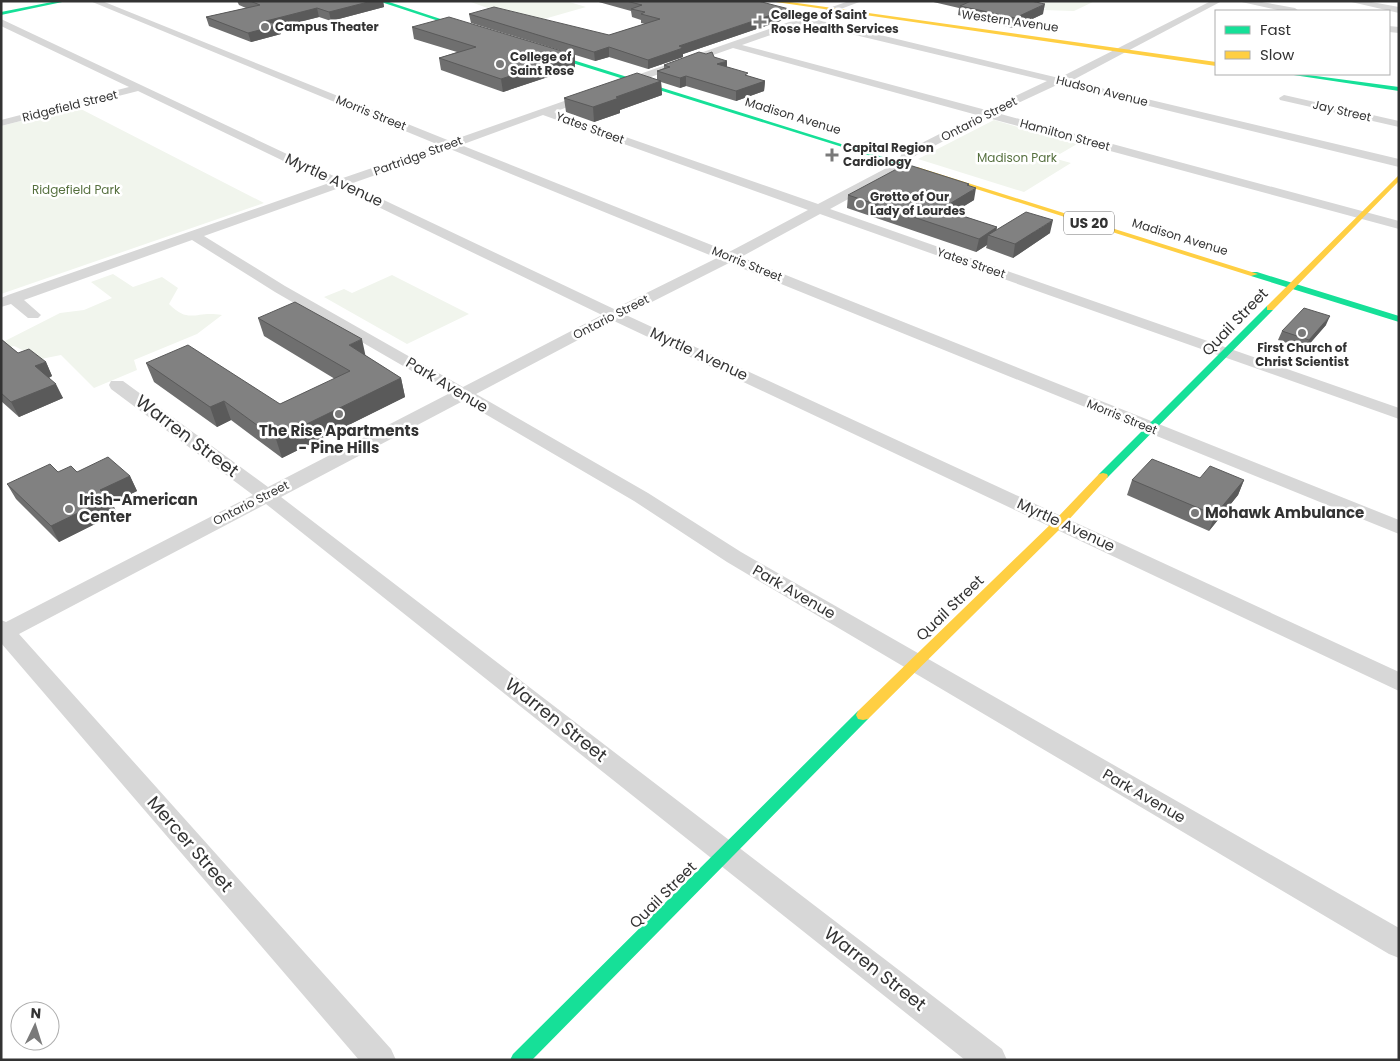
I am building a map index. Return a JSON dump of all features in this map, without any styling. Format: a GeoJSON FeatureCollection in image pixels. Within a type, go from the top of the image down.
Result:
{"type":"FeatureCollection","features":[{"type":"Feature","properties":{"kind":"street"},"geometry":{"type":"LineString","coordinates":[[1,14],[65,1]]}},
{"type":"Feature","properties":{"kind":"street","name":"Morris Street"},"geometry":{"type":"LineString","coordinates":[[94,1],[1399,528]]}},
{"type":"Feature","properties":{"kind":"street"},"geometry":{"type":"LineString","coordinates":[[380,1],[485,34]]}},
{"type":"Feature","properties":{"kind":"street","name":"Western Avenue"},"geometry":{"type":"LineString","coordinates":[[771,1],[1215,64]]}},
{"type":"Feature","properties":{"kind":"street","name":"Partridge Street"},"geometry":{"type":"LineString","coordinates":[[7,301],[858,1]]}},
{"type":"Feature","properties":{"kind":"street","name":"Ontario Street"},"geometry":{"type":"LineString","coordinates":[[2,631],[614,314],[820,210],[903,164],[906,156],[987,114],[1124,51],[1218,1]]}},
{"type":"Feature","properties":{"kind":"street"},"geometry":{"type":"LineString","coordinates":[[1241,1],[1290,10]]}},
{"type":"Feature","properties":{"kind":"street"},"geometry":{"type":"LineString","coordinates":[[1351,1],[1399,10]]}},
{"type":"Feature","properties":{"kind":"street","name":"Hudson Avenue"},"geometry":{"type":"LineString","coordinates":[[805,20],[1399,164]]}},
{"type":"Feature","properties":{"kind":"street","name":"Myrtle Avenue"},"geometry":{"type":"LineString","coordinates":[[1,22],[614,314],[1399,682]]}},
{"type":"Feature","properties":{"kind":"street","name":"Hamilton Street"},"geometry":{"type":"LineString","coordinates":[[732,45],[1399,225]]}},
{"type":"Feature","properties":{"kind":"street","name":"Madison Avenue"},"geometry":{"type":"LineString","coordinates":[[529,48],[1399,319]]}},
{"type":"Feature","properties":{"kind":"street"},"geometry":{"type":"LineString","coordinates":[[1297,75],[1399,89]]}},
{"type":"Feature","properties":{"kind":"street","name":"Ridgefield Street"},"geometry":{"type":"LineString","coordinates":[[2,123],[139,88]]}},
{"type":"Feature","properties":{"kind":"street","name":"Jay Street"},"geometry":{"type":"LineString","coordinates":[[1284,98],[1399,124]]}},
{"type":"Feature","properties":{"kind":"street","name":"Yates Street"},"geometry":{"type":"LineString","coordinates":[[544,112],[1228,352],[1399,414]]}},
{"type":"Feature","properties":{"kind":"street","name":"Quail Street"},"geometry":{"type":"LineString","coordinates":[[519,1060],[915,662],[1060,522],[1149,428],[1228,352],[1360,214],[1399,177]]}},
{"type":"Feature","properties":{"kind":"street","name":"Park Avenue"},"geometry":{"type":"LineString","coordinates":[[193,236],[280,289],[389,350],[641,498],[734,558],[1399,944]]}},
{"type":"Feature","properties":{"kind":"street"},"geometry":{"type":"LineString","coordinates":[[7,301],[33,315]]}},
{"type":"Feature","properties":{"kind":"street","name":"Warren Street"},"geometry":{"type":"LineString","coordinates":[[117,384],[266,495],[991,1060]]}},
{"type":"Feature","properties":{"kind":"street","name":"Mercer Street"},"geometry":{"type":"LineString","coordinates":[[2,631],[380,1060]]}},
{"type":"Feature","properties":{"kind":"green space"},"geometry":{"type":"Polygon","coordinates":[[[468,1],[566,1],[586,7],[530,23],[468,1]]]}},
{"type":"Feature","properties":{"kind":"green space"},"geometry":{"type":"Polygon","coordinates":[[[1014,1],[1095,1],[1074,11],[1043,10],[1046,8],[1014,1]]]}},
{"type":"Feature","properties":{"kind":"green space","name":"Ridgefield Park"},"geometry":{"type":"Polygon","coordinates":[[[77,107],[264,203],[1,294],[1,126],[77,107]]]}},
{"type":"Feature","properties":{"kind":"green space","name":"Madison Park"},"geometry":{"type":"Polygon","coordinates":[[[994,120],[1077,144],[1053,158],[1071,163],[1024,192],[918,159],[994,120]]]}},
{"type":"Feature","properties":{"kind":"green space"},"geometry":{"type":"Polygon","coordinates":[[[113,274],[133,287],[162,277],[178,288],[169,304],[182,314],[193,316],[205,314],[222,315],[197,334],[134,360],[137,370],[94,388],[61,355],[41,359],[14,346],[1,350],[1,343],[60,313],[84,310],[112,298],[91,282],[113,274]]]}},
{"type":"Feature","properties":{"kind":"green space"},"geometry":{"type":"Polygon","coordinates":[[[392,275],[469,314],[407,344],[324,297],[344,289],[352,293],[392,275]]]}},
{"type":"Feature","properties":{"kind":"building"},"geometry":{"type":"Polygon","coordinates":[[[250,1],[372,1],[329,12],[317,8],[266,21],[279,25],[248,33],[206,17],[260,5],[250,1]]]}},
{"type":"Feature","properties":{"kind":"building"},"geometry":{"type":"Polygon","coordinates":[[[626,1],[758,1],[789,9],[679,46],[683,48],[648,60],[609,47],[594,52],[469,14],[494,7],[609,35],[660,19],[641,14],[645,12],[631,9],[642,5],[626,1]]]}},
{"type":"Feature","properties":{"kind":"building"},"geometry":{"type":"Polygon","coordinates":[[[971,1],[1031,1],[1045,4],[1015,18],[960,6],[971,1]]]}},
{"type":"Feature","properties":{"kind":"building"},"geometry":{"type":"Polygon","coordinates":[[[449,17],[575,55],[501,79],[439,58],[476,47],[412,27],[449,17]]]}},
{"type":"Feature","properties":{"kind":"building"},"geometry":{"type":"Polygon","coordinates":[[[699,52],[706,54],[712,52],[714,57],[727,61],[717,64],[748,73],[745,75],[765,81],[736,91],[686,76],[680,78],[657,71],[670,67],[664,65],[699,52]]]}},
{"type":"Feature","properties":{"kind":"building"},"geometry":{"type":"Polygon","coordinates":[[[637,73],[661,81],[593,107],[564,98],[637,73]]]}},
{"type":"Feature","properties":{"kind":"building"},"geometry":{"type":"Polygon","coordinates":[[[906,164],[969,184],[967,185],[976,188],[941,209],[997,227],[979,239],[848,195],[906,164]]]}},
{"type":"Feature","properties":{"kind":"building"},"geometry":{"type":"Polygon","coordinates":[[[1026,212],[1053,220],[1015,244],[988,235],[1026,212]]]}},
{"type":"Feature","properties":{"kind":"building"},"geometry":{"type":"Polygon","coordinates":[[[295,302],[362,339],[349,345],[401,378],[276,439],[224,401],[210,407],[146,363],[188,345],[280,404],[350,371],[258,318],[295,302]]]}},
{"type":"Feature","properties":{"kind":"building"},"geometry":{"type":"Polygon","coordinates":[[[1304,308],[1330,316],[1309,340],[1282,331],[1304,308]]]}},
{"type":"Feature","properties":{"kind":"building"},"geometry":{"type":"Polygon","coordinates":[[[1,339],[18,353],[29,349],[46,362],[35,366],[56,384],[11,402],[1,393],[1,339]]]}},
{"type":"Feature","properties":{"kind":"building"},"geometry":{"type":"Polygon","coordinates":[[[108,457],[130,476],[100,490],[109,498],[51,526],[7,484],[50,464],[58,472],[71,466],[77,472],[108,457]]]}},
{"type":"Feature","properties":{"kind":"building"},"geometry":{"type":"Polygon","coordinates":[[[1152,459],[1200,478],[1210,466],[1244,480],[1215,515],[1132,480],[1152,459]]]}},
{"type":"Feature","properties":{"kind":"traffic: fast"},"geometry":{"type":"LineString","coordinates":[[1,14],[65,1]]}},
{"type":"Feature","properties":{"kind":"traffic: fast"},"geometry":{"type":"LineString","coordinates":[[380,1],[474,31]]}},
{"type":"Feature","properties":{"kind":"traffic: fast"},"geometry":{"type":"LineString","coordinates":[[539,51],[915,168]]}},
{"type":"Feature","properties":{"kind":"traffic: fast"},"geometry":{"type":"LineString","coordinates":[[1297,75],[1399,89]]}},
{"type":"Feature","properties":{"kind":"traffic: fast"},"geometry":{"type":"LineString","coordinates":[[1254,274],[1399,319]]}},
{"type":"Feature","properties":{"kind":"traffic: fast"},"geometry":{"type":"LineString","coordinates":[[1103,476],[1270,308]]}},
{"type":"Feature","properties":{"kind":"traffic: fast"},"geometry":{"type":"LineString","coordinates":[[519,1060],[863,715]]}},
{"type":"Feature","properties":{"kind":"traffic: slow"},"geometry":{"type":"LineString","coordinates":[[771,1],[1215,64]]}},
{"type":"Feature","properties":{"kind":"traffic: slow"},"geometry":{"type":"LineString","coordinates":[[915,168],[1254,274]]}},
{"type":"Feature","properties":{"kind":"traffic: slow"},"geometry":{"type":"LineString","coordinates":[[1270,308],[1399,177]]}},
{"type":"Feature","properties":{"kind":"traffic: slow"},"geometry":{"type":"LineString","coordinates":[[863,715],[1060,522],[1103,476]]}},
{"type":"Feature","properties":{"kind":"place","name":"College of Saint Rose Health Services"},"geometry":{"type":"Point","coordinates":[760,22]}},
{"type":"Feature","properties":{"kind":"place","name":"Campus Theater"},"geometry":{"type":"Point","coordinates":[265,27]}},
{"type":"Feature","properties":{"kind":"place","name":"College of Saint Rose"},"geometry":{"type":"Point","coordinates":[500,64]}},
{"type":"Feature","properties":{"kind":"place","name":"Capital Region Cardiology"},"geometry":{"type":"Point","coordinates":[832,155]}},
{"type":"Feature","properties":{"kind":"place","name":"Grotto of Our Lady of Lourdes"},"geometry":{"type":"Point","coordinates":[860,204]}},
{"type":"Feature","properties":{"kind":"place","name":"First Church of Christ Scientist"},"geometry":{"type":"Point","coordinates":[1302,333]}},
{"type":"Feature","properties":{"kind":"place","name":"The Rise Apartments - Pine Hills"},"geometry":{"type":"Point","coordinates":[339,414]}},
{"type":"Feature","properties":{"kind":"place","name":"Irish-American Center"},"geometry":{"type":"Point","coordinates":[69,509]}},
{"type":"Feature","properties":{"kind":"place","name":"Mohawk Ambulance"},"geometry":{"type":"Point","coordinates":[1195,513]}}]}
